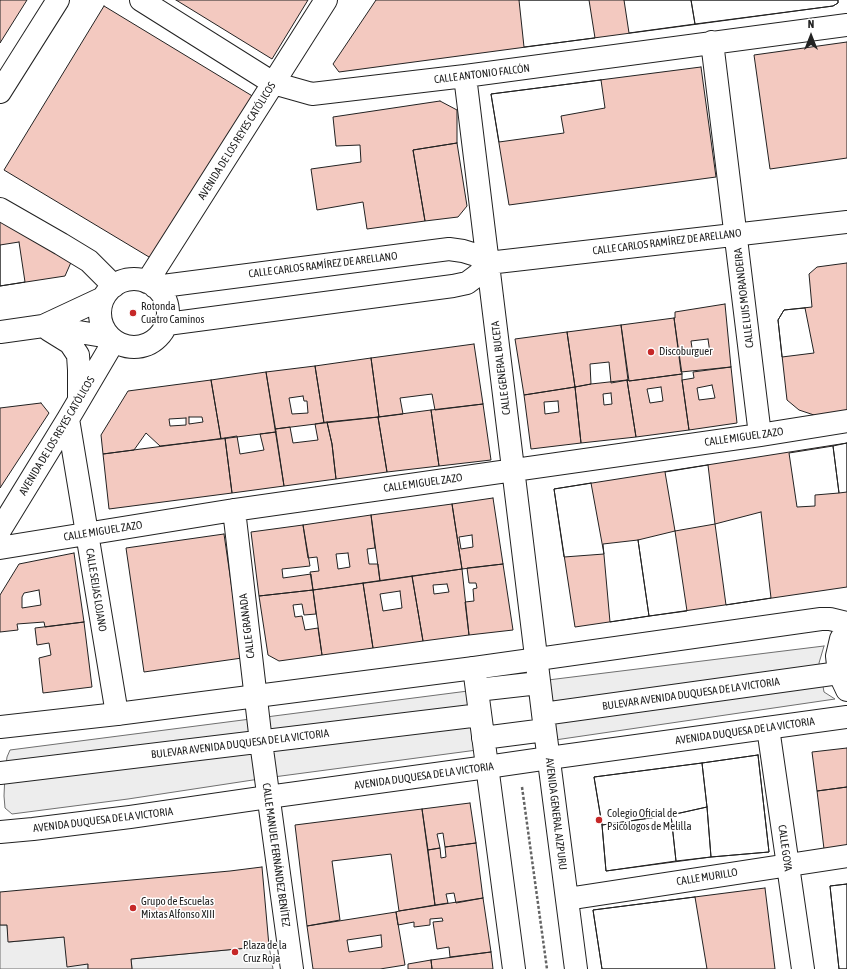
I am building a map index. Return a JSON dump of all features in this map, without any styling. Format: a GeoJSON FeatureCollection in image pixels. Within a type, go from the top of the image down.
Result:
{"type":"FeatureCollection","features":[{"type":"Feature","properties":{"kind":"street"},"geometry":{"type":"LineString","coordinates":[[0,92],[58,0]]}},
{"type":"Feature","properties":{"kind":"street","name":"CALLE ANTONIO FALCÓN"},"geometry":{"type":"LineString","coordinates":[[141,0],[273,83],[312,94],[465,76],[847,25]]}},
{"type":"Feature","properties":{"kind":"street","name":"AVENIDA DE LOS REYES CATÓLICOS"},"geometry":{"type":"LineString","coordinates":[[151,284],[273,83],[326,0]]}},
{"type":"Feature","properties":{"kind":"street","name":"CALLE LUIS MORANDEIRA"},"geometry":{"type":"LineString","coordinates":[[712,42],[760,435]]}},
{"type":"Feature","properties":{"kind":"street","name":"CALLE GENERAL BUCETA"},"geometry":{"type":"LineString","coordinates":[[465,76],[536,660]]}},
{"type":"Feature","properties":{"kind":"street"},"geometry":{"type":"LineString","coordinates":[[0,209],[89,261],[108,292]]}},
{"type":"Feature","properties":{"kind":"street","name":"CALLE CARLOS RAMÍREZ DE ARELLANO"},"geometry":{"type":"LineString","coordinates":[[151,284],[449,249],[476,255],[488,263],[847,222]]}},
{"type":"Feature","properties":{"kind":"street"},"geometry":{"type":"LineString","coordinates":[[167,324],[453,286],[467,282],[479,274],[488,263]]}},
{"type":"Feature","properties":{"kind":"street"},"geometry":{"type":"LineString","coordinates":[[43,326],[108,292],[124,281],[140,280],[151,284],[161,293],[165,300],[168,307],[168,316],[167,324],[163,332],[157,339],[140,347],[131,348],[122,346],[112,339],[103,329],[100,318],[100,308],[108,292]]}},
{"type":"Feature","properties":{"kind":"street"},"geometry":{"type":"LineString","coordinates":[[43,326],[70,343],[78,355],[79,400]]}},
{"type":"Feature","properties":{"kind":"street"},"geometry":{"type":"LineString","coordinates":[[0,332],[43,326],[112,339]]}},
{"type":"Feature","properties":{"kind":"street","name":"AVENIDA DE LOS REYES CATÓLICOS"},"geometry":{"type":"LineString","coordinates":[[0,530],[79,400],[112,339]]}},
{"type":"Feature","properties":{"kind":"street","name":"CALLE SEIJAS LOJANO"},"geometry":{"type":"LineString","coordinates":[[68,418],[117,714]]}},
{"type":"Feature","properties":{"kind":"street","name":"CALLE MIGUEL ZAZO"},"geometry":{"type":"LineString","coordinates":[[0,548],[234,510],[760,435],[847,421]]}},
{"type":"Feature","properties":{"kind":"street","name":"CALLE GRANADA"},"geometry":{"type":"LineString","coordinates":[[234,510],[261,742]]}},
{"type":"Feature","properties":{"kind":"street"},"geometry":{"type":"LineString","coordinates":[[0,727],[117,714],[536,660],[821,619],[830,619],[847,623]]}},
{"type":"Feature","properties":{"kind":"street"},"geometry":{"type":"LineString","coordinates":[[843,682],[837,656],[841,639],[847,628]]}},
{"type":"Feature","properties":{"kind":"street","name":"AVENIDA GENERAL AIZPURU"},"geometry":{"type":"LineString","coordinates":[[536,660],[576,969]]}},
{"type":"Feature","properties":{"kind":"street"},"geometry":{"type":"LineString","coordinates":[[474,668],[514,969]]}},
{"type":"Feature","properties":{"kind":"street","name":"BULEVAR AVENIDA DUQUESA DE LA VICTORIA"},"geometry":{"type":"LineString","coordinates":[[483,738],[544,722],[843,682]]}},
{"type":"Feature","properties":{"kind":"street"},"geometry":{"type":"LineString","coordinates":[[477,690],[539,683]]}},
{"type":"Feature","properties":{"kind":"street","name":"BULEVAR AVENIDA DUQUESA DE LA VICTORIA"},"geometry":{"type":"LineString","coordinates":[[0,773],[480,715]]}},
{"type":"Feature","properties":{"kind":"street","name":"AVENIDA DUQUESA DE LA VICTORIA"},"geometry":{"type":"LineString","coordinates":[[0,832],[123,818],[847,717]]}},
{"type":"Feature","properties":{"kind":"street","name":"CALLE GOYA"},"geometry":{"type":"LineString","coordinates":[[768,728],[802,969]]}},
{"type":"Feature","properties":{"kind":"street","name":"CALLE MANUEL FERNÁNDEZ BENÍTEZ"},"geometry":{"type":"LineString","coordinates":[[261,742],[292,969]]}},
{"type":"Feature","properties":{"kind":"street","name":"CALLE MURILLO"},"geometry":{"type":"LineString","coordinates":[[567,899],[847,856]]}},
{"type":"Feature","properties":{"kind":"path"},"geometry":{"type":"LineString","coordinates":[[519,762],[546,969]]}},
{"type":"Feature","properties":{"kind":"shaded area"},"geometry":{"type":"Polygon","coordinates":[[[824,646],[819,663],[824,692],[835,699],[555,740],[548,680],[824,646]]]}},
{"type":"Feature","properties":{"kind":"shaded area"},"geometry":{"type":"Polygon","coordinates":[[[468,691],[477,750],[12,814],[5,808],[5,773],[7,757],[10,750],[468,691]]]}},
{"type":"Feature","properties":{"kind":"shaded area"},"geometry":{"type":"Polygon","coordinates":[[[0,925],[7,925],[9,942],[64,937],[88,964],[88,969],[0,969],[0,925]]]}},
{"type":"Feature","properties":{"kind":"shaded area","name":"Plaza de la Cruz Roja"},"geometry":{"type":"Polygon","coordinates":[[[269,946],[273,969],[132,969],[131,959],[269,946]]]}},
{"type":"Feature","properties":{"kind":"building"},"geometry":{"type":"Polygon","coordinates":[[[0,0],[27,0],[0,43],[0,0]]]}},
{"type":"Feature","properties":{"kind":"building"},"geometry":{"type":"Polygon","coordinates":[[[176,0],[308,0],[272,59],[176,0]]]}},
{"type":"Feature","properties":{"kind":"building"},"geometry":{"type":"Polygon","coordinates":[[[376,0],[838,0],[838,3],[833,6],[339,72],[333,64],[376,0]]]}},
{"type":"Feature","properties":{"kind":"building"},"geometry":{"type":"Polygon","coordinates":[[[519,0],[589,0],[595,38],[524,47],[519,0]]]}},
{"type":"Feature","properties":{"kind":"building"},"geometry":{"type":"Polygon","coordinates":[[[624,0],[691,0],[695,24],[629,33],[624,0]]]}},
{"type":"Feature","properties":{"kind":"building"},"geometry":{"type":"Polygon","coordinates":[[[691,0],[838,0],[838,3],[833,6],[695,24],[691,0]]]}},
{"type":"Feature","properties":{"kind":"building"},"geometry":{"type":"Polygon","coordinates":[[[104,6],[254,97],[154,260],[4,170],[104,6]]]}},
{"type":"Feature","properties":{"kind":"building"},"geometry":{"type":"Polygon","coordinates":[[[847,42],[847,158],[770,169],[754,55],[847,42]]]}},
{"type":"Feature","properties":{"kind":"building"},"geometry":{"type":"Polygon","coordinates":[[[701,67],[716,177],[509,205],[491,94],[701,67]]]}},
{"type":"Feature","properties":{"kind":"building"},"geometry":{"type":"Polygon","coordinates":[[[601,80],[605,108],[561,116],[564,133],[499,142],[491,94],[601,80]]]}},
{"type":"Feature","properties":{"kind":"building"},"geometry":{"type":"Polygon","coordinates":[[[440,101],[457,110],[457,143],[413,150],[425,221],[367,229],[363,202],[317,210],[311,169],[361,162],[360,145],[336,146],[333,117],[440,101]]]}},
{"type":"Feature","properties":{"kind":"building"},"geometry":{"type":"Polygon","coordinates":[[[457,143],[467,206],[458,217],[425,221],[413,150],[457,143]]]}},
{"type":"Feature","properties":{"kind":"building"},"geometry":{"type":"Polygon","coordinates":[[[0,215],[72,260],[65,276],[0,286],[0,215]]]}},
{"type":"Feature","properties":{"kind":"building"},"geometry":{"type":"Polygon","coordinates":[[[19,242],[25,282],[0,286],[0,245],[19,242]]]}},
{"type":"Feature","properties":{"kind":"building"},"geometry":{"type":"Polygon","coordinates":[[[847,263],[847,413],[820,417],[799,410],[787,400],[778,320],[784,310],[812,307],[809,274],[817,267],[847,263]]]}},
{"type":"Feature","properties":{"kind":"building"},"geometry":{"type":"Polygon","coordinates":[[[725,304],[731,367],[681,372],[674,318],[675,312],[725,304]],[[708,339],[691,341],[693,355],[710,353],[708,339]]]}},
{"type":"Feature","properties":{"kind":"building"},"geometry":{"type":"Polygon","coordinates":[[[805,308],[814,353],[782,357],[778,320],[784,310],[805,308]]]}},
{"type":"Feature","properties":{"kind":"building"},"geometry":{"type":"Polygon","coordinates":[[[674,318],[682,374],[629,381],[621,325],[674,318]]]}},
{"type":"Feature","properties":{"kind":"building"},"geometry":{"type":"Polygon","coordinates":[[[621,325],[628,380],[611,383],[609,362],[590,364],[591,384],[575,387],[567,332],[621,325]]]}},
{"type":"Feature","properties":{"kind":"building"},"geometry":{"type":"Polygon","coordinates":[[[567,332],[575,387],[524,395],[515,339],[567,332]]]}},
{"type":"Feature","properties":{"kind":"building"},"geometry":{"type":"Polygon","coordinates":[[[474,344],[483,404],[435,410],[432,394],[400,398],[403,414],[379,417],[371,358],[474,344]]]}},
{"type":"Feature","properties":{"kind":"building"},"geometry":{"type":"Polygon","coordinates":[[[371,358],[379,417],[324,423],[315,366],[371,358]]]}},
{"type":"Feature","properties":{"kind":"building"},"geometry":{"type":"Polygon","coordinates":[[[315,366],[324,423],[275,429],[266,372],[315,366]],[[303,396],[289,398],[292,414],[308,413],[307,401],[304,401],[303,396]]]}},
{"type":"Feature","properties":{"kind":"building"},"geometry":{"type":"Polygon","coordinates":[[[731,367],[737,423],[689,430],[682,380],[694,378],[693,372],[731,367]],[[712,385],[697,388],[699,400],[715,398],[712,385]]]}},
{"type":"Feature","properties":{"kind":"building"},"geometry":{"type":"Polygon","coordinates":[[[266,372],[276,432],[221,439],[211,380],[266,372]]]}},
{"type":"Feature","properties":{"kind":"building"},"geometry":{"type":"Polygon","coordinates":[[[682,374],[689,430],[636,437],[627,380],[629,381],[682,374]],[[661,387],[647,389],[650,403],[663,401],[661,387]]]}},
{"type":"Feature","properties":{"kind":"building"},"geometry":{"type":"Polygon","coordinates":[[[211,380],[221,439],[160,446],[146,433],[134,450],[103,454],[101,435],[128,391],[211,380]],[[189,417],[189,424],[203,422],[202,417],[189,417]],[[186,418],[169,419],[170,426],[186,425],[186,418]]]}},
{"type":"Feature","properties":{"kind":"building"},"geometry":{"type":"Polygon","coordinates":[[[627,380],[636,437],[581,443],[575,387],[627,380]],[[611,393],[603,394],[604,405],[612,404],[611,393]]]}},
{"type":"Feature","properties":{"kind":"building"},"geometry":{"type":"Polygon","coordinates":[[[575,387],[581,443],[531,449],[524,395],[575,387]],[[558,401],[544,402],[545,414],[559,412],[558,401]]]}},
{"type":"Feature","properties":{"kind":"building"},"geometry":{"type":"Polygon","coordinates":[[[41,403],[49,413],[0,488],[0,408],[41,403]]]}},
{"type":"Feature","properties":{"kind":"building"},"geometry":{"type":"Polygon","coordinates":[[[483,404],[491,460],[439,466],[431,410],[483,404]]]}},
{"type":"Feature","properties":{"kind":"building"},"geometry":{"type":"Polygon","coordinates":[[[431,410],[439,466],[387,472],[378,417],[431,410]]]}},
{"type":"Feature","properties":{"kind":"building"},"geometry":{"type":"Polygon","coordinates":[[[378,417],[387,472],[336,479],[332,444],[327,422],[378,417]]]}},
{"type":"Feature","properties":{"kind":"building"},"geometry":{"type":"Polygon","coordinates":[[[327,422],[332,444],[336,479],[284,486],[275,429],[290,427],[293,443],[318,440],[315,424],[327,422]]]}},
{"type":"Feature","properties":{"kind":"building"},"geometry":{"type":"Polygon","coordinates":[[[276,432],[284,486],[232,493],[225,438],[237,436],[240,454],[264,450],[260,434],[276,432]]]}},
{"type":"Feature","properties":{"kind":"building"},"geometry":{"type":"Polygon","coordinates":[[[225,438],[232,493],[109,509],[103,454],[225,438]]]}},
{"type":"Feature","properties":{"kind":"building"},"geometry":{"type":"Polygon","coordinates":[[[847,443],[847,587],[575,627],[554,489],[847,443]]]}},
{"type":"Feature","properties":{"kind":"building"},"geometry":{"type":"Polygon","coordinates":[[[847,443],[847,492],[839,493],[833,446],[847,443]]]}},
{"type":"Feature","properties":{"kind":"building"},"geometry":{"type":"Polygon","coordinates":[[[833,446],[839,493],[815,495],[815,506],[797,507],[789,453],[833,446]]]}},
{"type":"Feature","properties":{"kind":"building"},"geometry":{"type":"Polygon","coordinates":[[[708,465],[715,524],[675,531],[665,472],[708,465]]]}},
{"type":"Feature","properties":{"kind":"building"},"geometry":{"type":"Polygon","coordinates":[[[591,483],[604,554],[564,557],[554,489],[591,483]]]}},
{"type":"Feature","properties":{"kind":"building"},"geometry":{"type":"Polygon","coordinates":[[[493,498],[503,564],[462,569],[452,504],[493,498]],[[472,535],[459,537],[461,549],[473,547],[472,535]]]}},
{"type":"Feature","properties":{"kind":"building"},"geometry":{"type":"Polygon","coordinates":[[[452,504],[462,569],[380,581],[371,515],[452,504]]]}},
{"type":"Feature","properties":{"kind":"building"},"geometry":{"type":"Polygon","coordinates":[[[761,512],[771,598],[726,605],[715,524],[761,512]]]}},
{"type":"Feature","properties":{"kind":"building"},"geometry":{"type":"Polygon","coordinates":[[[371,515],[375,548],[367,549],[369,564],[378,564],[380,581],[313,590],[310,572],[319,571],[317,557],[308,558],[303,525],[371,515]],[[348,553],[336,554],[338,569],[350,567],[348,553]]]}},
{"type":"Feature","properties":{"kind":"building"},"geometry":{"type":"Polygon","coordinates":[[[303,525],[310,566],[282,569],[283,578],[311,574],[313,590],[259,596],[251,532],[303,525]]]}},
{"type":"Feature","properties":{"kind":"building"},"geometry":{"type":"Polygon","coordinates":[[[675,531],[687,611],[649,616],[638,540],[675,531]]]}},
{"type":"Feature","properties":{"kind":"building"},"geometry":{"type":"Polygon","coordinates":[[[224,534],[242,658],[144,672],[126,548],[224,534]]]}},
{"type":"Feature","properties":{"kind":"building"},"geometry":{"type":"Polygon","coordinates":[[[638,540],[649,616],[610,622],[603,544],[638,540]]]}},
{"type":"Feature","properties":{"kind":"building"},"geometry":{"type":"Polygon","coordinates":[[[74,553],[84,622],[45,627],[44,622],[17,624],[18,630],[0,632],[0,595],[19,564],[74,553]],[[39,590],[24,593],[22,597],[22,608],[41,605],[39,590]]]}},
{"type":"Feature","properties":{"kind":"building"},"geometry":{"type":"Polygon","coordinates":[[[503,564],[513,630],[469,635],[465,602],[474,601],[473,589],[477,588],[476,583],[469,583],[467,568],[503,564]]]}},
{"type":"Feature","properties":{"kind":"building"},"geometry":{"type":"Polygon","coordinates":[[[462,569],[469,635],[423,641],[412,576],[462,569]],[[447,584],[433,585],[434,594],[449,592],[447,584]]]}},
{"type":"Feature","properties":{"kind":"building"},"geometry":{"type":"Polygon","coordinates":[[[412,576],[423,641],[373,648],[363,583],[412,576]],[[400,591],[380,594],[383,611],[402,608],[400,591]]]}},
{"type":"Feature","properties":{"kind":"building"},"geometry":{"type":"Polygon","coordinates":[[[363,583],[373,648],[322,655],[313,590],[363,583]]]}},
{"type":"Feature","properties":{"kind":"building"},"geometry":{"type":"Polygon","coordinates":[[[313,590],[316,614],[304,615],[302,604],[293,605],[295,617],[302,616],[305,630],[318,628],[322,655],[279,661],[268,655],[259,596],[313,590]]]}},
{"type":"Feature","properties":{"kind":"building"},"geometry":{"type":"Polygon","coordinates":[[[84,622],[92,687],[43,693],[39,658],[51,655],[49,643],[37,645],[35,628],[84,622]]]}},
{"type":"Feature","properties":{"kind":"building"},"geometry":{"type":"Polygon","coordinates":[[[847,748],[847,787],[817,791],[812,752],[847,748]]]}},
{"type":"Feature","properties":{"kind":"building"},"geometry":{"type":"Polygon","coordinates":[[[758,755],[769,852],[711,857],[606,871],[602,825],[594,777],[758,755]]]}},
{"type":"Feature","properties":{"kind":"building"},"geometry":{"type":"Polygon","coordinates":[[[758,755],[769,852],[711,857],[702,763],[758,755]]]}},
{"type":"Feature","properties":{"kind":"building"},"geometry":{"type":"Polygon","coordinates":[[[702,763],[707,807],[671,815],[602,825],[594,777],[702,763]]]}},
{"type":"Feature","properties":{"kind":"building"},"geometry":{"type":"Polygon","coordinates":[[[847,787],[847,846],[824,849],[817,791],[847,787]]]}},
{"type":"Feature","properties":{"kind":"building"},"geometry":{"type":"Polygon","coordinates":[[[470,803],[476,843],[445,847],[443,833],[437,834],[440,848],[428,850],[422,809],[470,803]]]}},
{"type":"Feature","properties":{"kind":"building"},"geometry":{"type":"Polygon","coordinates":[[[707,807],[711,857],[676,861],[671,815],[707,807]]]}},
{"type":"Feature","properties":{"kind":"building"},"geometry":{"type":"Polygon","coordinates":[[[422,809],[435,905],[399,911],[391,854],[332,861],[340,920],[307,926],[295,825],[422,809]]]}},
{"type":"Feature","properties":{"kind":"building"},"geometry":{"type":"Polygon","coordinates":[[[671,815],[676,861],[606,871],[602,825],[671,815]]]}},
{"type":"Feature","properties":{"kind":"building"},"geometry":{"type":"Polygon","coordinates":[[[476,843],[483,898],[456,903],[454,893],[446,894],[448,903],[435,905],[428,850],[440,848],[441,858],[446,857],[445,847],[476,843]]]}},
{"type":"Feature","properties":{"kind":"building","name":"Grupo de Escuelas Mixtas Alfonso XIII"},"geometry":{"type":"Polygon","coordinates":[[[262,867],[269,946],[131,959],[132,969],[88,969],[88,964],[67,967],[64,937],[8,942],[7,925],[0,925],[0,892],[262,867]]]}},
{"type":"Feature","properties":{"kind":"building"},"geometry":{"type":"Polygon","coordinates":[[[847,884],[847,969],[839,969],[830,886],[847,884]]]}},
{"type":"Feature","properties":{"kind":"building"},"geometry":{"type":"Polygon","coordinates":[[[847,884],[847,969],[839,969],[830,886],[847,884]]]}},
{"type":"Feature","properties":{"kind":"building"},"geometry":{"type":"Polygon","coordinates":[[[765,888],[775,969],[602,969],[593,910],[765,888]]]}},
{"type":"Feature","properties":{"kind":"building"},"geometry":{"type":"Polygon","coordinates":[[[695,897],[707,969],[602,969],[593,910],[695,897]]]}},
{"type":"Feature","properties":{"kind":"building"},"geometry":{"type":"Polygon","coordinates":[[[483,898],[491,952],[450,957],[449,947],[437,949],[433,922],[443,921],[442,918],[430,919],[430,925],[414,927],[414,922],[398,925],[396,912],[399,911],[483,898]]]}},
{"type":"Feature","properties":{"kind":"building"},"geometry":{"type":"Polygon","coordinates":[[[396,912],[405,965],[380,969],[313,969],[307,926],[396,912]],[[381,935],[347,940],[349,952],[382,947],[381,935]]]}},
{"type":"Feature","properties":{"kind":"building"},"geometry":{"type":"Polygon","coordinates":[[[491,952],[493,969],[432,969],[431,960],[491,952]]]}},
{"type":"Feature","properties":{"kind":"building"},"geometry":{"type":"Polygon","coordinates":[[[431,960],[432,969],[408,969],[408,964],[431,960]]]}},
{"type":"Feature","properties":{"kind":"place","name":"Rotonda Cuatro Caminos"},"geometry":{"type":"Point","coordinates":[133,313]}},
{"type":"Feature","properties":{"kind":"place","name":"Discoburguer"},"geometry":{"type":"Point","coordinates":[651,352]}},
{"type":"Feature","properties":{"kind":"place","name":"Colegio Oficial de Psicólogos de Melilla"},"geometry":{"type":"Point","coordinates":[599,820]}},
{"type":"Feature","properties":{"kind":"place","name":"Grupo de Escuelas Mixtas Alfonso XIII"},"geometry":{"type":"Point","coordinates":[133,908]}},
{"type":"Feature","properties":{"kind":"place","name":"Plaza de la Cruz Roja"},"geometry":{"type":"Point","coordinates":[235,952]}}]}
